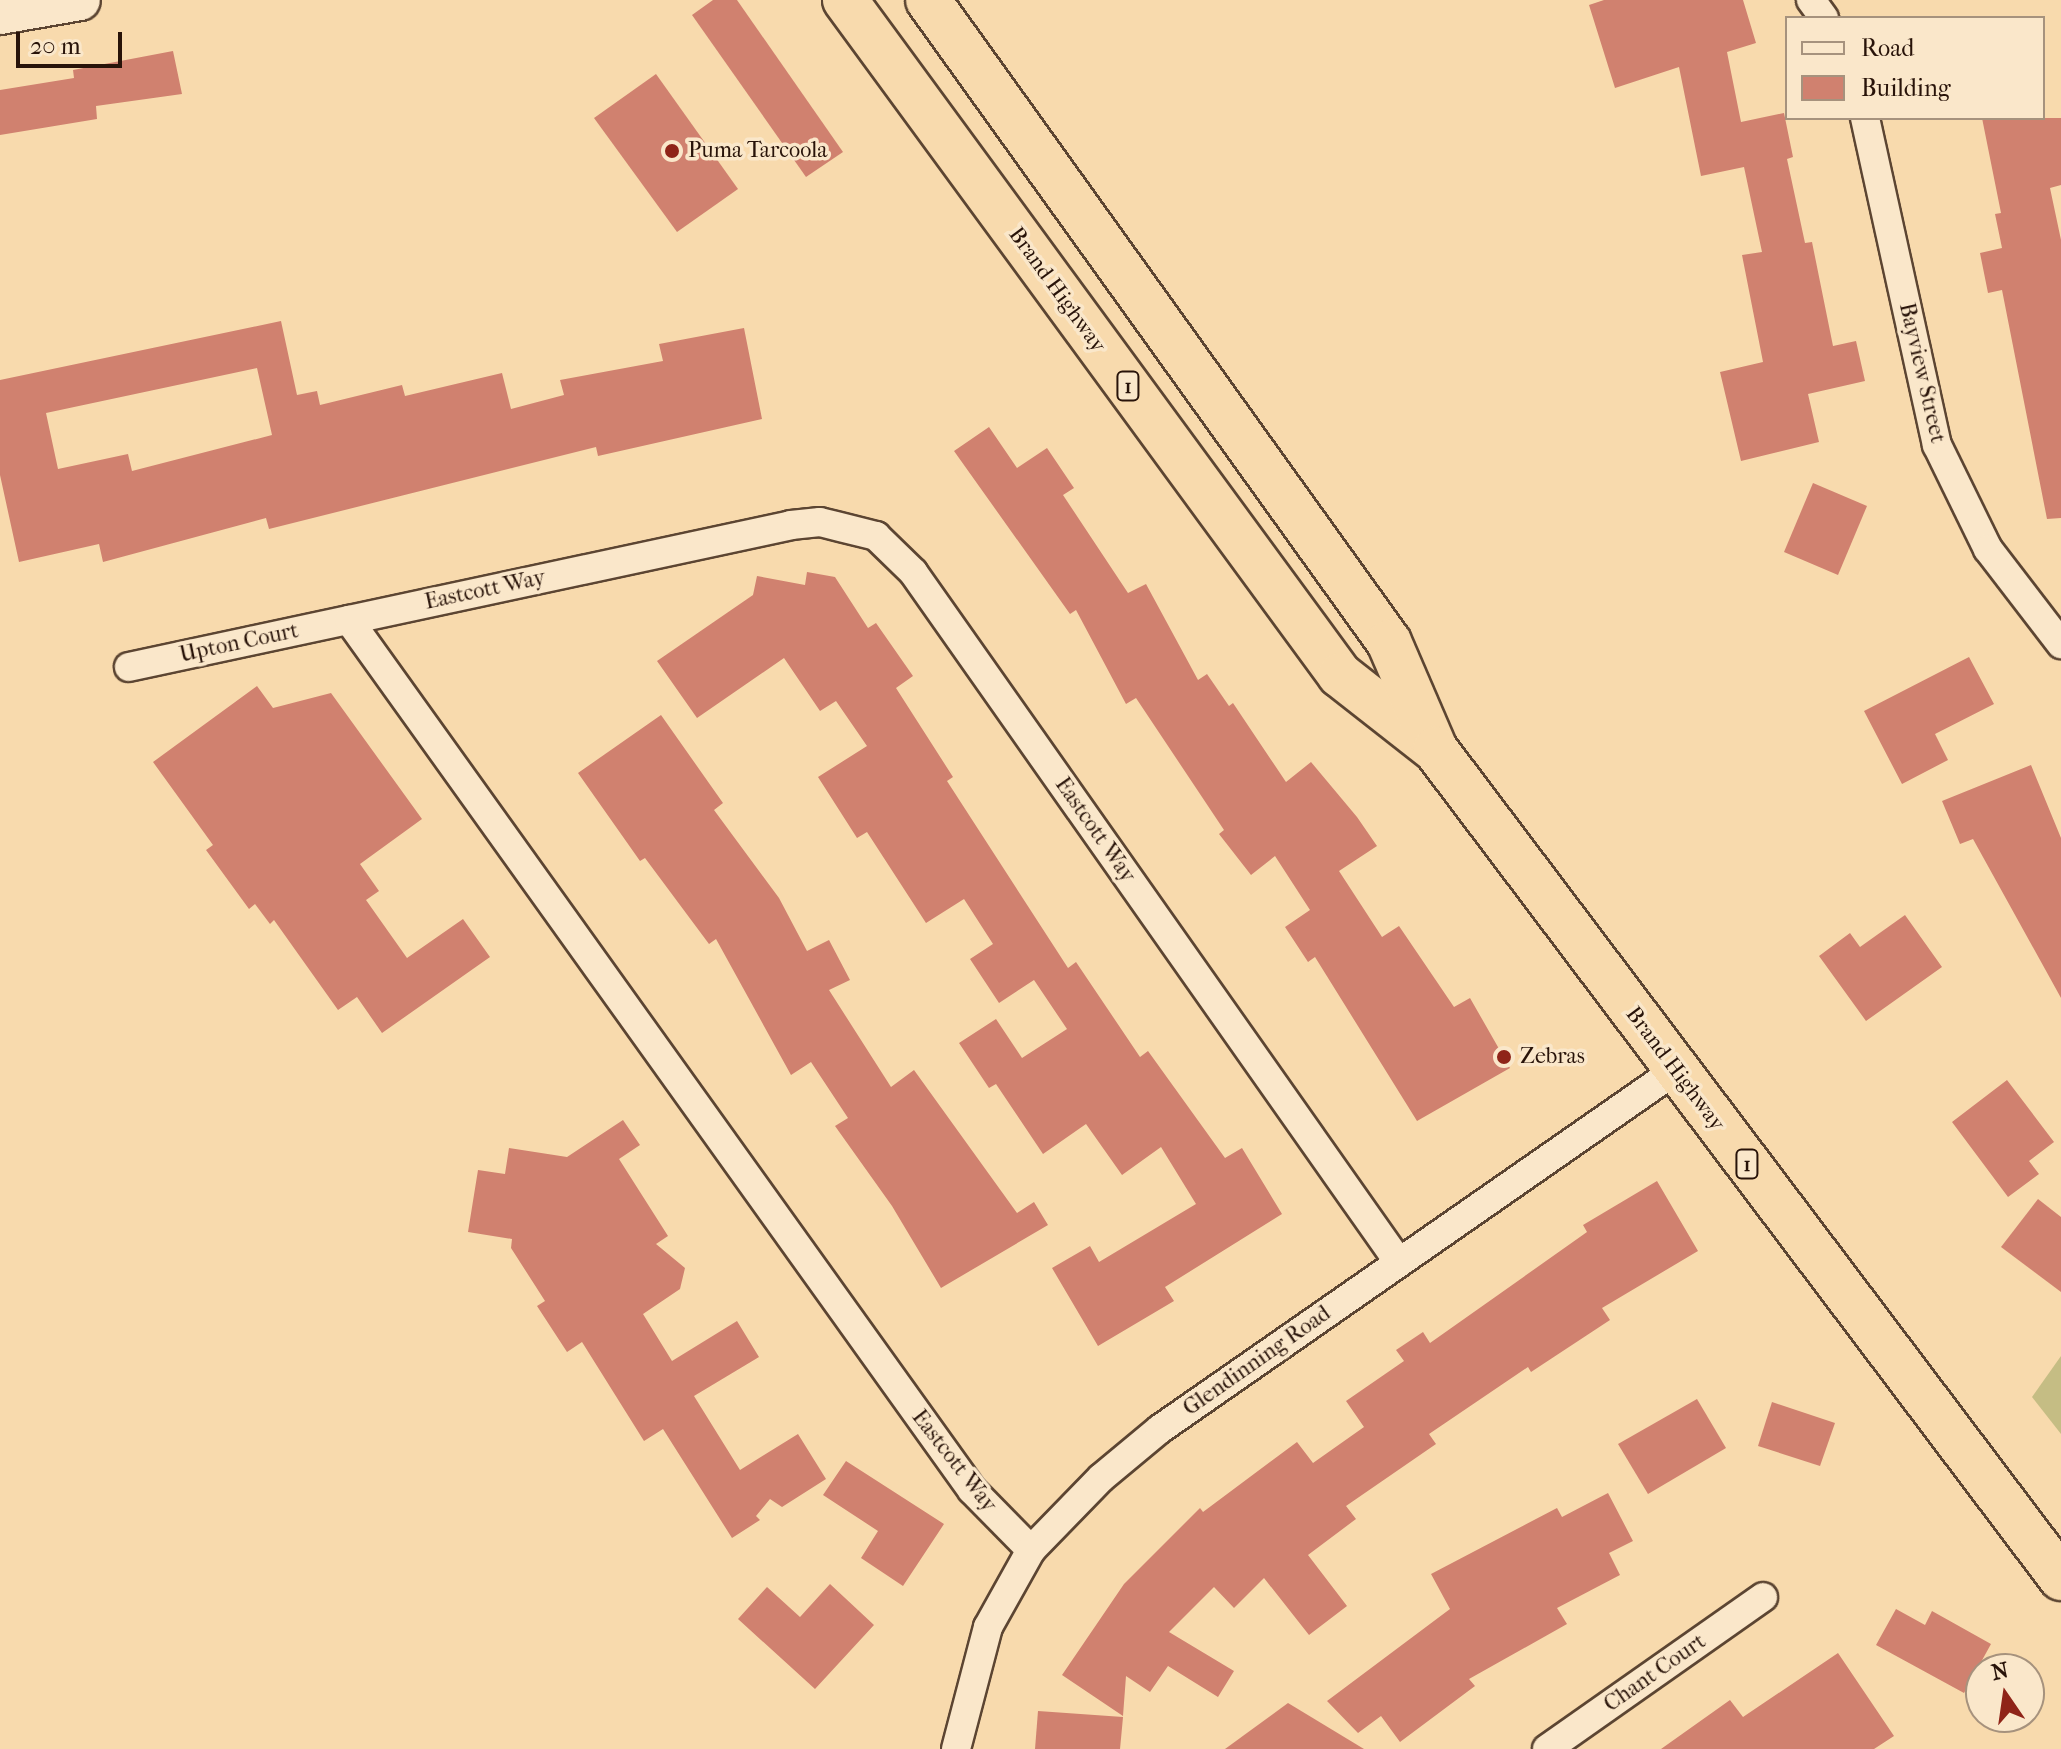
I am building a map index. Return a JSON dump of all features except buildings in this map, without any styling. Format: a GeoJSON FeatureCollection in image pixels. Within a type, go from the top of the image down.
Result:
{"type":"FeatureCollection","features":[{"type":"Feature","properties":{"kind":"highway","name":"Brand Highway"},"geometry":{"type":"LineString","coordinates":[[845,0],[1340,675],[1435,749]]}},
{"type":"Feature","properties":{"kind":"highway","name":"Brand Highway"},"geometry":{"type":"LineString","coordinates":[[928,0],[1389,642],[1435,749],[2061,1578]]}},
{"type":"Feature","properties":{"kind":"street"},"geometry":{"type":"LineString","coordinates":[[0,14],[80,0]]}},
{"type":"Feature","properties":{"kind":"street","name":"Bayview Street"},"geometry":{"type":"LineString","coordinates":[[1865,120],[1937,445],[1988,549],[2061,644]]}},
{"type":"Feature","properties":{"kind":"street","name":"Eastcott Way"},"geometry":{"type":"LineString","coordinates":[[1031,1550],[972,1490],[349,620],[791,525],[820,522],[876,536],[913,572],[1398,1261]]}},
{"type":"Feature","properties":{"kind":"street","name":"Upton Court"},"geometry":{"type":"LineString","coordinates":[[129,667],[349,620]]}},
{"type":"Feature","properties":{"kind":"street","name":"Glendinning Road"},"geometry":{"type":"LineString","coordinates":[[956,1749],[988,1627],[1031,1550],[1101,1478],[1160,1429],[1676,1070]]}},
{"type":"Feature","properties":{"kind":"street","name":"Chant Court"},"geometry":{"type":"LineString","coordinates":[[1547,1749],[1763,1597]]}},
{"type":"Feature","properties":{"kind":"shaded area"},"geometry":{"type":"Polygon","coordinates":[[[2061,1356],[2061,1434],[2032,1397],[2061,1356]]]}},
{"type":"Feature","properties":{"kind":"place","name":"Puma Tarcoola"},"geometry":{"type":"Point","coordinates":[672,151]}},
{"type":"Feature","properties":{"kind":"place","name":"Zebras"},"geometry":{"type":"Point","coordinates":[1504,1057]}}]}
